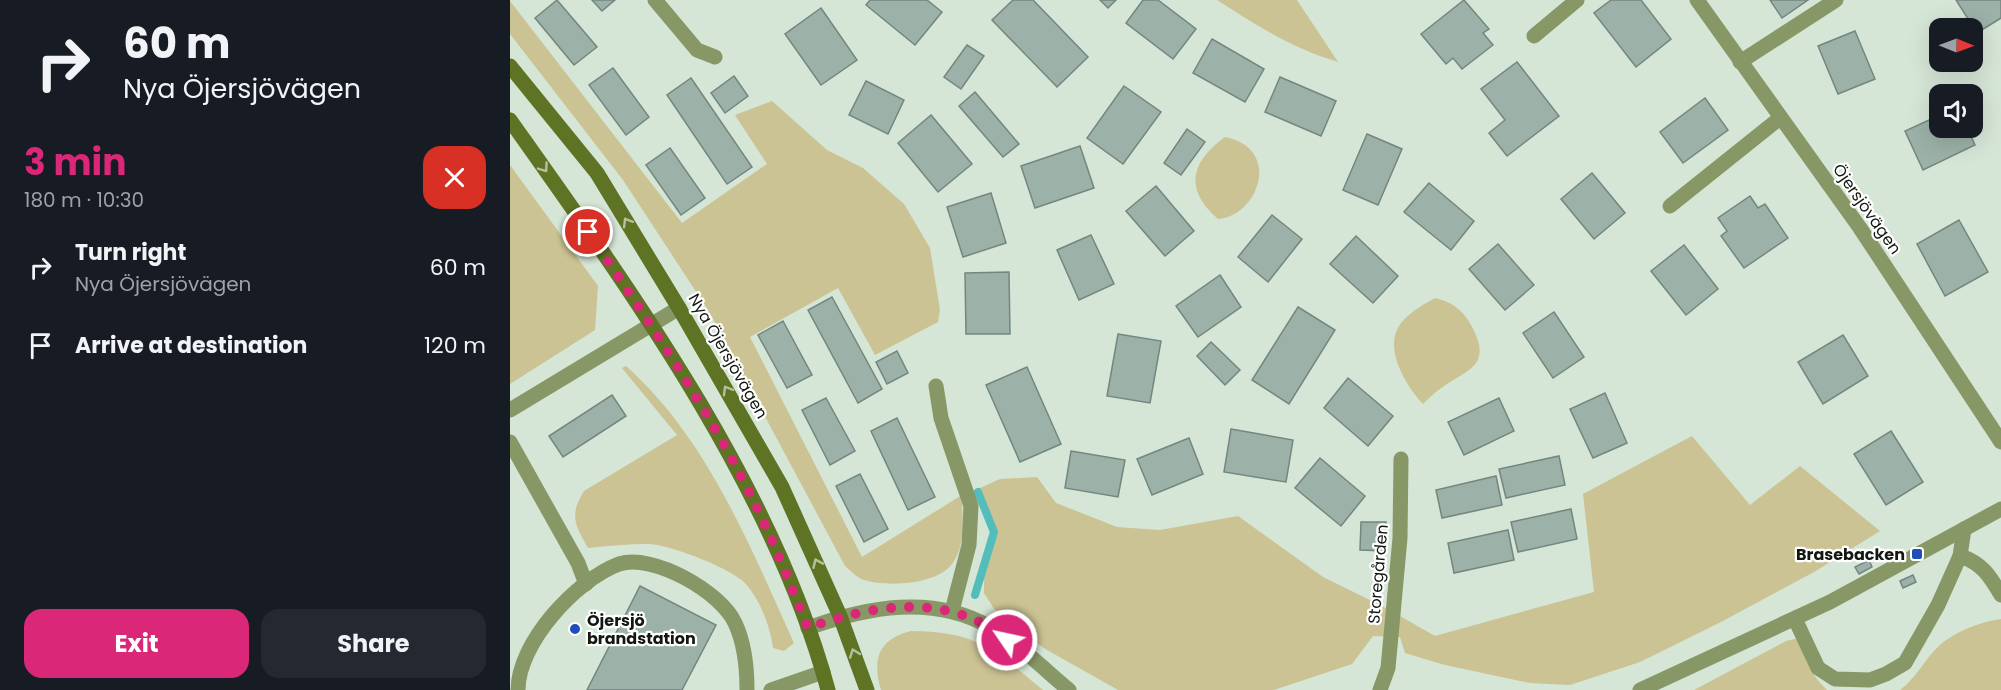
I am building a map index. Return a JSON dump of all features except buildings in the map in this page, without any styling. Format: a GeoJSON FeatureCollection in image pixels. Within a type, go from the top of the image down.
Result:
{"type":"FeatureCollection","features":[{"type":"Feature","properties":{"kind":"street"},"geometry":{"type":"LineString","coordinates":[[655,0],[697,50],[715,57]]}},
{"type":"Feature","properties":{"kind":"street"},"geometry":{"type":"LineString","coordinates":[[1534,36],[1577,0]]}},
{"type":"Feature","properties":{"kind":"street","name":"Öjersjövägen"},"geometry":{"type":"LineString","coordinates":[[1698,0],[1860,228],[2001,442]]}},
{"type":"Feature","properties":{"kind":"street"},"geometry":{"type":"LineString","coordinates":[[1740,62],[1836,0]]}},
{"type":"Feature","properties":{"kind":"street","name":"Nya Öjersjövägen"},"geometry":{"type":"LineString","coordinates":[[510,66],[597,173],[679,308],[782,487],[840,616],[867,690]]}},
{"type":"Feature","properties":{"kind":"street"},"geometry":{"type":"LineString","coordinates":[[1670,206],[1780,118]]}},
{"type":"Feature","properties":{"kind":"street"},"geometry":{"type":"LineString","coordinates":[[510,120],[652,326],[758,509],[808,628],[828,690]]}},
{"type":"Feature","properties":{"kind":"street"},"geometry":{"type":"LineString","coordinates":[[510,410],[679,308]]}},
{"type":"Feature","properties":{"kind":"street"},"geometry":{"type":"LineString","coordinates":[[936,386],[941,418],[971,506],[969,545],[952,611]]}},
{"type":"Feature","properties":{"kind":"street"},"geometry":{"type":"LineString","coordinates":[[510,442],[578,563],[586,584]]}},
{"type":"Feature","properties":{"kind":"street","name":"Storegården"},"geometry":{"type":"LineString","coordinates":[[1380,690],[1388,668],[1400,538],[1401,459]]}},
{"type":"Feature","properties":{"kind":"street"},"geometry":{"type":"LineString","coordinates":[[1640,690],[1795,619],[2001,509]]}},
{"type":"Feature","properties":{"kind":"street"},"geometry":{"type":"LineString","coordinates":[[1795,619],[1818,668],[1834,680],[1870,680],[1905,663],[1938,605],[1960,556],[1964,529]]}},
{"type":"Feature","properties":{"kind":"street"},"geometry":{"type":"LineString","coordinates":[[1960,556],[1972,560],[1985,569],[2001,595]]}},
{"type":"Feature","properties":{"kind":"street"},"geometry":{"type":"LineString","coordinates":[[518,690],[525,654],[540,628],[586,584],[619,564],[638,562],[654,565],[686,578],[712,596],[735,622],[747,662],[747,690]]}},
{"type":"Feature","properties":{"kind":"street"},"geometry":{"type":"LineString","coordinates":[[808,628],[840,616],[921,606],[952,611],[992,627],[1069,690]]}},
{"type":"Feature","properties":{"kind":"street"},"geometry":{"type":"LineString","coordinates":[[771,690],[823,672]]}},
{"type":"Feature","properties":{"kind":"shaded area"},"geometry":{"type":"Polygon","coordinates":[[[1217,0],[1297,0],[1338,62],[1290,43],[1217,0]]]}},
{"type":"Feature","properties":{"kind":"shaded area"},"geometry":{"type":"Polygon","coordinates":[[[510,1],[682,223],[767,164],[735,115],[772,101],[827,150],[863,168],[904,204],[930,248],[940,310],[938,322],[875,355],[838,288],[750,337],[862,557],[962,495],[962,531],[959,549],[952,564],[945,571],[923,580],[898,584],[861,579],[845,566],[708,310],[623,180],[510,34],[510,1]]]}},
{"type":"Feature","properties":{"kind":"shaded area"},"geometry":{"type":"Polygon","coordinates":[[[1225,137],[1243,144],[1254,154],[1259,167],[1258,181],[1253,195],[1244,207],[1232,215],[1218,219],[1200,197],[1196,187],[1196,176],[1198,166],[1204,156],[1225,137]]]}},
{"type":"Feature","properties":{"kind":"shaded area"},"geometry":{"type":"Polygon","coordinates":[[[510,165],[598,286],[595,330],[510,384],[510,165]]]}},
{"type":"Feature","properties":{"kind":"shaded area"},"geometry":{"type":"Polygon","coordinates":[[[1435,298],[1452,304],[1461,311],[1471,325],[1480,350],[1474,365],[1468,371],[1423,404],[1398,366],[1394,343],[1401,323],[1417,309],[1435,298]]]}},
{"type":"Feature","properties":{"kind":"shaded area"},"geometry":{"type":"Polygon","coordinates":[[[626,366],[655,395],[680,426],[724,495],[761,569],[794,643],[784,651],[773,648],[770,631],[756,598],[746,584],[728,571],[700,558],[658,545],[633,544],[588,548],[583,540],[575,514],[584,491],[677,435],[622,368],[626,366]]]}},
{"type":"Feature","properties":{"kind":"shaded area"},"geometry":{"type":"Polygon","coordinates":[[[1692,436],[1750,505],[1800,466],[1880,531],[1814,572],[1721,622],[1640,662],[1570,685],[1530,683],[1445,665],[1405,653],[1400,637],[1373,636],[1352,664],[1274,690],[1118,690],[1047,650],[1000,618],[984,593],[984,572],[994,532],[978,489],[1000,479],[1037,477],[1056,503],[1117,527],[1160,530],[1238,516],[1323,577],[1382,606],[1435,636],[1594,592],[1583,494],[1692,436]]]}},
{"type":"Feature","properties":{"kind":"shaded area"},"geometry":{"type":"Polygon","coordinates":[[[2001,619],[2001,690],[1900,690],[1934,651],[1948,639],[1974,626],[2001,619]]]}},
{"type":"Feature","properties":{"kind":"shaded area"},"geometry":{"type":"Polygon","coordinates":[[[911,631],[934,632],[969,639],[997,654],[1043,690],[881,690],[877,669],[880,652],[891,639],[911,631]]]}},
{"type":"Feature","properties":{"kind":"shaded area"},"geometry":{"type":"Polygon","coordinates":[[[1799,638],[1809,666],[1827,690],[1694,690],[1786,641],[1799,638]]]}},
{"type":"Feature","properties":{"kind":"waterway"},"geometry":{"type":"LineString","coordinates":[[975,595],[994,532],[978,492]]}},
{"type":"Feature","properties":{"kind":"place","name":"Brasebacken"},"geometry":{"type":"Point","coordinates":[1917,554]}},
{"type":"Feature","properties":{"kind":"place","name":"Öjersjö brandstation"},"geometry":{"type":"Point","coordinates":[575,629]}},
{"type":"Feature","properties":{"kind":"route"},"geometry":{"type":"LineString","coordinates":[[588,232],[652,326],[732,461],[758,509],[808,628],[854,613],[921,606],[961,613],[992,627],[1007,640]]}}]}
